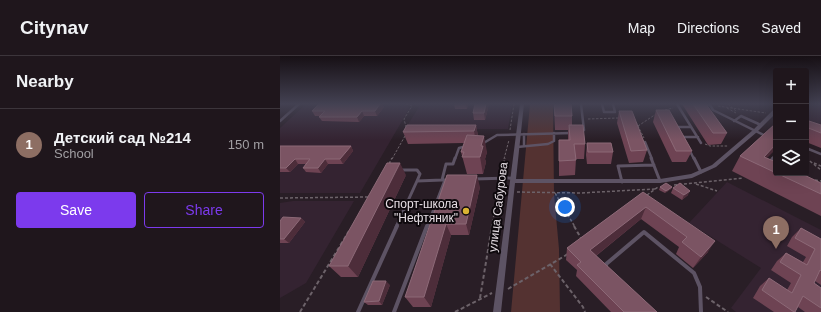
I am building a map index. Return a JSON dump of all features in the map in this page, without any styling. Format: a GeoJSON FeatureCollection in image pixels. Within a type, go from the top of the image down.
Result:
{"type":"FeatureCollection","features":[{"type":"Feature","properties":{"kind":"street","name":"улица Сабурова"},"geometry":{"type":"LineString","coordinates":[[497,312],[512,180],[517,147],[521,134],[522,116]]}},
{"type":"Feature","properties":{"kind":"street"},"geometry":{"type":"LineString","coordinates":[[512,180],[622,182],[664,181],[692,176],[714,166],[755,131],[770,116]]}},
{"type":"Feature","properties":{"kind":"lane"},"geometry":{"type":"LineString","coordinates":[[580,133],[584,130],[582,116]]}},
{"type":"Feature","properties":{"kind":"lane"},"geometry":{"type":"LineString","coordinates":[[684,116],[701,143]]}},
{"type":"Feature","properties":{"kind":"lane"},"geometry":{"type":"LineString","coordinates":[[724,116],[769,137]]}},
{"type":"Feature","properties":{"kind":"lane"},"geometry":{"type":"LineString","coordinates":[[734,121],[741,116],[761,125]]}},
{"type":"Feature","properties":{"kind":"lane"},"geometry":{"type":"LineString","coordinates":[[691,127],[678,127],[701,172]]}},
{"type":"Feature","properties":{"kind":"lane"},"geometry":{"type":"LineString","coordinates":[[517,147],[548,144],[554,141],[554,133]]}},
{"type":"Feature","properties":{"kind":"lane"},"geometry":{"type":"LineString","coordinates":[[480,145],[489,142],[494,136],[573,133]]}},
{"type":"Feature","properties":{"kind":"lane"},"geometry":{"type":"LineString","coordinates":[[521,134],[524,146]]}},
{"type":"Feature","properties":{"kind":"lane"},"geometry":{"type":"LineString","coordinates":[[683,138],[698,137]]}},
{"type":"Feature","properties":{"kind":"lane"},"geometry":{"type":"LineString","coordinates":[[646,142],[654,165],[664,181]]}},
{"type":"Feature","properties":{"kind":"lane"},"geometry":{"type":"LineString","coordinates":[[394,312],[443,180],[446,164],[453,164],[459,148],[468,146]]}},
{"type":"Feature","properties":{"kind":"lane"},"geometry":{"type":"LineString","coordinates":[[809,149],[821,154]]}},
{"type":"Feature","properties":{"kind":"lane"},"geometry":{"type":"LineString","coordinates":[[764,168],[773,158]]}},
{"type":"Feature","properties":{"kind":"lane"},"geometry":{"type":"LineString","coordinates":[[622,182],[618,166],[654,165]]}},
{"type":"Feature","properties":{"kind":"lane"},"geometry":{"type":"LineString","coordinates":[[358,312],[420,174],[417,170],[396,170]]}},
{"type":"Feature","properties":{"kind":"lane"},"geometry":{"type":"LineString","coordinates":[[469,180],[500,178],[512,180]]}},
{"type":"Feature","properties":{"kind":"lane"},"geometry":{"type":"LineString","coordinates":[[417,181],[453,180]]}},
{"type":"Feature","properties":{"kind":"lane"},"geometry":{"type":"LineString","coordinates":[[610,270],[605,265],[644,232],[694,273],[700,287],[701,312]]}},
{"type":"Feature","properties":{"kind":"path"},"geometry":{"type":"LineString","coordinates":[[396,170],[386,169],[407,134],[404,119],[406,116]]}},
{"type":"Feature","properties":{"kind":"path"},"geometry":{"type":"LineString","coordinates":[[480,298],[500,178],[510,135],[512,116]]}},
{"type":"Feature","properties":{"kind":"path"},"geometry":{"type":"LineString","coordinates":[[638,126],[651,117],[656,118]]}},
{"type":"Feature","properties":{"kind":"path"},"geometry":{"type":"LineString","coordinates":[[583,120],[618,118]]}},
{"type":"Feature","properties":{"kind":"path"},"geometry":{"type":"LineString","coordinates":[[634,118],[646,142]]}},
{"type":"Feature","properties":{"kind":"path"},"geometry":{"type":"LineString","coordinates":[[701,143],[710,146],[737,146]]}},
{"type":"Feature","properties":{"kind":"path"},"geometry":{"type":"LineString","coordinates":[[811,162],[821,166]]}},
{"type":"Feature","properties":{"kind":"path"},"geometry":{"type":"LineString","coordinates":[[811,162],[821,170]]}},
{"type":"Feature","properties":{"kind":"path"},"geometry":{"type":"LineString","coordinates":[[679,178],[717,191]]}},
{"type":"Feature","properties":{"kind":"path"},"geometry":{"type":"LineString","coordinates":[[643,198],[664,181],[676,186],[743,178]]}},
{"type":"Feature","properties":{"kind":"path"},"geometry":{"type":"LineString","coordinates":[[813,180],[821,181]]}},
{"type":"Feature","properties":{"kind":"path"},"geometry":{"type":"LineString","coordinates":[[511,192],[580,193],[655,189]]}},
{"type":"Feature","properties":{"kind":"path"},"geometry":{"type":"LineString","coordinates":[[555,192],[584,243]]}},
{"type":"Feature","properties":{"kind":"path"},"geometry":{"type":"LineString","coordinates":[[280,198],[370,197],[366,204]]}},
{"type":"Feature","properties":{"kind":"path"},"geometry":{"type":"LineString","coordinates":[[300,312],[349,231]]}},
{"type":"Feature","properties":{"kind":"path"},"geometry":{"type":"LineString","coordinates":[[455,312],[480,298],[499,292],[573,251]]}},
{"type":"Feature","properties":{"kind":"path"},"geometry":{"type":"LineString","coordinates":[[550,264],[583,307],[585,312]]}},
{"type":"Feature","properties":{"kind":"path"},"geometry":{"type":"LineString","coordinates":[[701,293],[728,312]]}},
{"type":"Feature","properties":{"kind":"shaded area"},"geometry":{"type":"Polygon","coordinates":[[[293,116],[405,116],[360,193],[280,193],[280,128],[293,116]]]}},
{"type":"Feature","properties":{"kind":"shaded area"},"geometry":{"type":"Polygon","coordinates":[[[413,116],[510,116],[508,129],[411,129],[407,126],[413,116]]]}},
{"type":"Feature","properties":{"kind":"shaded area"},"geometry":{"type":"Polygon","coordinates":[[[529,116],[553,116],[554,194],[559,249],[560,312],[511,312],[529,116]]]}},
{"type":"Feature","properties":{"kind":"shaded area"},"geometry":{"type":"Polygon","coordinates":[[[809,116],[821,116],[821,137],[809,132],[809,116]]]}},
{"type":"Feature","properties":{"kind":"shaded area"},"geometry":{"type":"Polygon","coordinates":[[[727,182],[821,230],[821,312],[736,312],[731,308],[761,268],[689,223],[727,182]]]}},
{"type":"Feature","properties":{"kind":"shaded area"},"geometry":{"type":"Polygon","coordinates":[[[293,201],[354,201],[306,283],[280,298],[280,203],[293,201]]]}},
{"type":"Feature","properties":{"kind":"building"},"geometry":{"type":"Polygon","coordinates":[[[320,116],[358,116],[357,117],[319,117],[320,116]]]}},
{"type":"Feature","properties":{"kind":"building"},"geometry":{"type":"Polygon","coordinates":[[[620,116],[634,116],[647,150],[631,151],[620,116]]]}},
{"type":"Feature","properties":{"kind":"building"},"geometry":{"type":"Polygon","coordinates":[[[659,116],[672,116],[692,151],[676,151],[659,116]]]}},
{"type":"Feature","properties":{"kind":"building"},"geometry":{"type":"Polygon","coordinates":[[[701,116],[715,116],[727,133],[713,133],[701,116]]]}},
{"type":"Feature","properties":{"kind":"building"},"geometry":{"type":"Polygon","coordinates":[[[809,121],[821,125],[821,133],[809,128],[809,121]]]}},
{"type":"Feature","properties":{"kind":"building"},"geometry":{"type":"Polygon","coordinates":[[[407,125],[476,125],[474,131],[403,132],[407,125]]]}},
{"type":"Feature","properties":{"kind":"building"},"geometry":{"type":"Polygon","coordinates":[[[569,125],[583,125],[585,144],[574,144],[576,160],[559,161],[559,140],[570,140],[569,125]]]}},
{"type":"Feature","properties":{"kind":"building"},"geometry":{"type":"Polygon","coordinates":[[[773,126],[773,147],[764,157],[773,161],[773,172],[740,156],[773,126]]]}},
{"type":"Feature","properties":{"kind":"building"},"geometry":{"type":"Polygon","coordinates":[[[467,135],[484,136],[480,157],[462,157],[464,152],[461,152],[467,135]]]}},
{"type":"Feature","properties":{"kind":"building"},"geometry":{"type":"Polygon","coordinates":[[[587,143],[611,143],[613,152],[588,152],[587,143]]]}},
{"type":"Feature","properties":{"kind":"building"},"geometry":{"type":"Polygon","coordinates":[[[280,146],[351,146],[340,159],[325,159],[318,168],[303,168],[310,159],[295,159],[286,168],[280,168],[280,146]]]}},
{"type":"Feature","properties":{"kind":"building"},"geometry":{"type":"Polygon","coordinates":[[[387,163],[400,163],[348,266],[329,266],[387,163]]]}},
{"type":"Feature","properties":{"kind":"building"},"geometry":{"type":"Polygon","coordinates":[[[447,175],[477,175],[466,224],[446,224],[424,297],[405,297],[447,175]]]}},
{"type":"Feature","properties":{"kind":"building"},"geometry":{"type":"Polygon","coordinates":[[[782,176],[806,176],[821,183],[821,194],[782,176]]]}},
{"type":"Feature","properties":{"kind":"building"},"geometry":{"type":"Polygon","coordinates":[[[666,183],[672,187],[666,191],[660,187],[666,183]]]}},
{"type":"Feature","properties":{"kind":"building"},"geometry":{"type":"Polygon","coordinates":[[[680,183],[690,191],[684,195],[673,188],[680,183]]]}},
{"type":"Feature","properties":{"kind":"building"},"geometry":{"type":"Polygon","coordinates":[[[643,192],[715,241],[701,257],[682,242],[687,237],[646,207],[590,250],[657,312],[624,312],[577,265],[581,262],[567,248],[643,192]]]}},
{"type":"Feature","properties":{"kind":"building"},"geometry":{"type":"Polygon","coordinates":[[[283,217],[301,218],[284,239],[280,239],[280,221],[283,217]]]}},
{"type":"Feature","properties":{"kind":"building"},"geometry":{"type":"Polygon","coordinates":[[[801,228],[821,239],[821,271],[820,270],[814,283],[821,288],[821,308],[803,296],[794,312],[762,290],[769,278],[792,293],[801,275],[780,262],[786,253],[807,265],[815,249],[795,238],[801,228]]]}},
{"type":"Feature","properties":{"kind":"building"},"geometry":{"type":"Polygon","coordinates":[[[373,281],[386,281],[379,301],[364,302],[373,281]]]}},
{"type":"Feature","properties":{"kind":"place","name":"Спорт-школа \"Нефтяник\""},"geometry":{"type":"Point","coordinates":[466,211]}},
{"type":"Feature","properties":{"kind":"place","name":"Детский сад №214"},"geometry":{"type":"Point","coordinates":[776,249]}}]}
